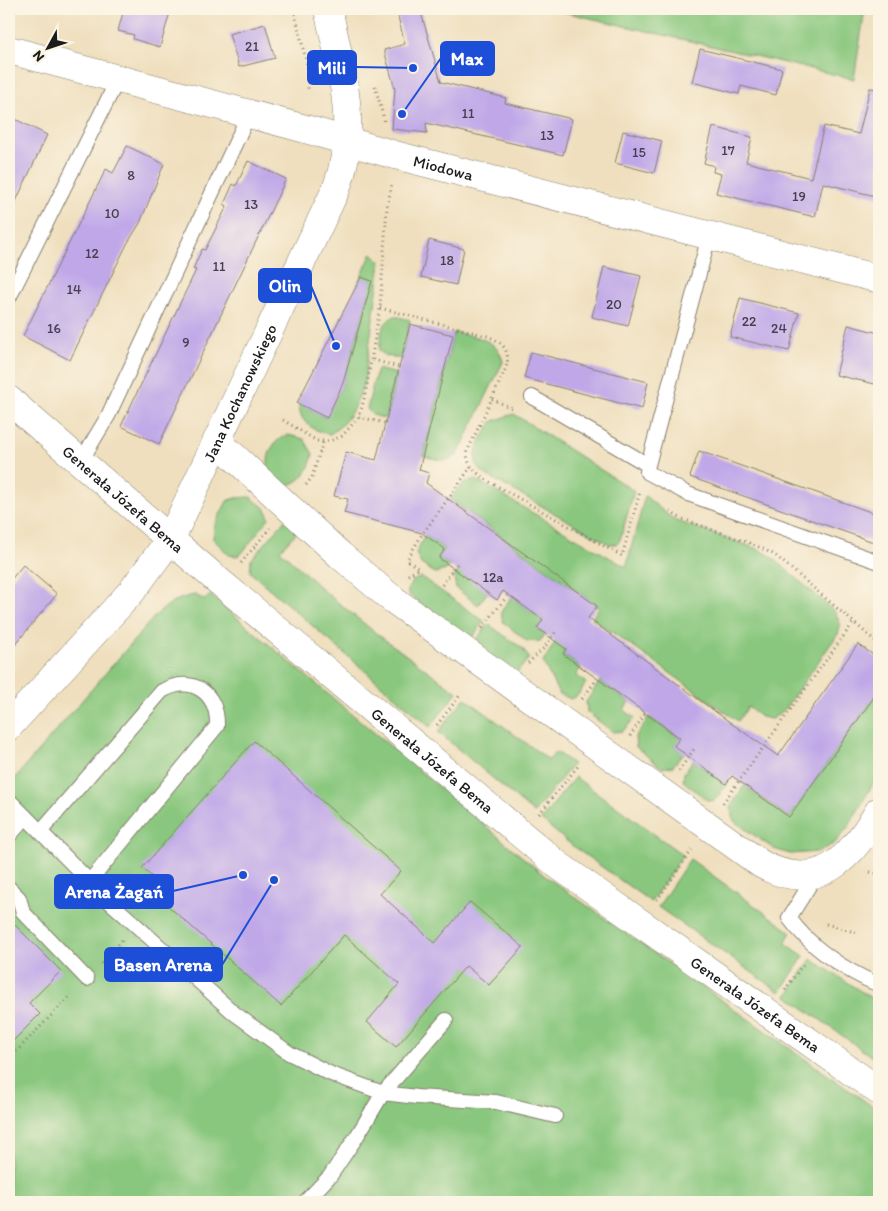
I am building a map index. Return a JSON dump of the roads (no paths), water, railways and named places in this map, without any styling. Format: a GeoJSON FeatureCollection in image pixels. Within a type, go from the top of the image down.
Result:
{"type":"FeatureCollection","features":[{"type":"Feature","properties":{"kind":"street","name":"Jana Kochanowskiego"},"geometry":{"type":"LineString","coordinates":[[9,726],[132,591],[171,538],[337,187],[343,170],[347,141],[346,93],[328,9]]}},
{"type":"Feature","properties":{"kind":"street","name":"Miodowa"},"geometry":{"type":"LineString","coordinates":[[9,50],[395,155],[879,279]]}},
{"type":"Feature","properties":{"kind":"street","name":"Generała Józefa Bema"},"geometry":{"type":"LineString","coordinates":[[9,400],[558,866],[879,1091]]}},
{"type":"Feature","properties":{"kind":"street"},"geometry":{"type":"LineString","coordinates":[[217,441],[364,576],[465,652],[761,864],[787,874],[817,872],[830,868],[855,849],[879,811]]}},
{"type":"Feature","properties":{"kind":"lane"},"geometry":{"type":"LineString","coordinates":[[9,298],[118,79]]}},
{"type":"Feature","properties":{"kind":"lane"},"geometry":{"type":"LineString","coordinates":[[81,461],[108,416],[249,114]]}},
{"type":"Feature","properties":{"kind":"lane"},"geometry":{"type":"LineString","coordinates":[[647,468],[708,236]]}},
{"type":"Feature","properties":{"kind":"lane"},"geometry":{"type":"LineString","coordinates":[[532,397],[688,494],[879,562]]}},
{"type":"Feature","properties":{"kind":"lane"},"geometry":{"type":"LineString","coordinates":[[40,832],[162,691],[171,685],[184,684],[196,687],[207,694],[217,715],[217,726],[90,881]]}},
{"type":"Feature","properties":{"kind":"lane"},"geometry":{"type":"LineString","coordinates":[[9,800],[110,902],[234,1013],[289,1053],[331,1074],[383,1092],[417,1097],[496,1102],[555,1116]]}},
{"type":"Feature","properties":{"kind":"lane"},"geometry":{"type":"LineString","coordinates":[[9,836],[26,817]]}},
{"type":"Feature","properties":{"kind":"lane"},"geometry":{"type":"LineString","coordinates":[[817,872],[789,918],[803,937],[814,946],[847,968],[879,985]]}},
{"type":"Feature","properties":{"kind":"lane"},"geometry":{"type":"LineString","coordinates":[[9,888],[18,898],[23,912],[87,979]]}},
{"type":"Feature","properties":{"kind":"lane"},"geometry":{"type":"LineString","coordinates":[[305,1202],[330,1176],[383,1092],[446,1020]]}},
{"type":"Feature","properties":{"kind":"place","name":"Mili"},"geometry":{"type":"Point","coordinates":[413,68]}},
{"type":"Feature","properties":{"kind":"place","name":"Max"},"geometry":{"type":"Point","coordinates":[402,114]}},
{"type":"Feature","properties":{"kind":"place","name":"Olin"},"geometry":{"type":"Point","coordinates":[336,346]}},
{"type":"Feature","properties":{"kind":"place","name":"Arena Żagań"},"geometry":{"type":"Point","coordinates":[243,875]}},
{"type":"Feature","properties":{"kind":"place","name":"Basen Arena"},"geometry":{"type":"Point","coordinates":[274,880]}}]}
